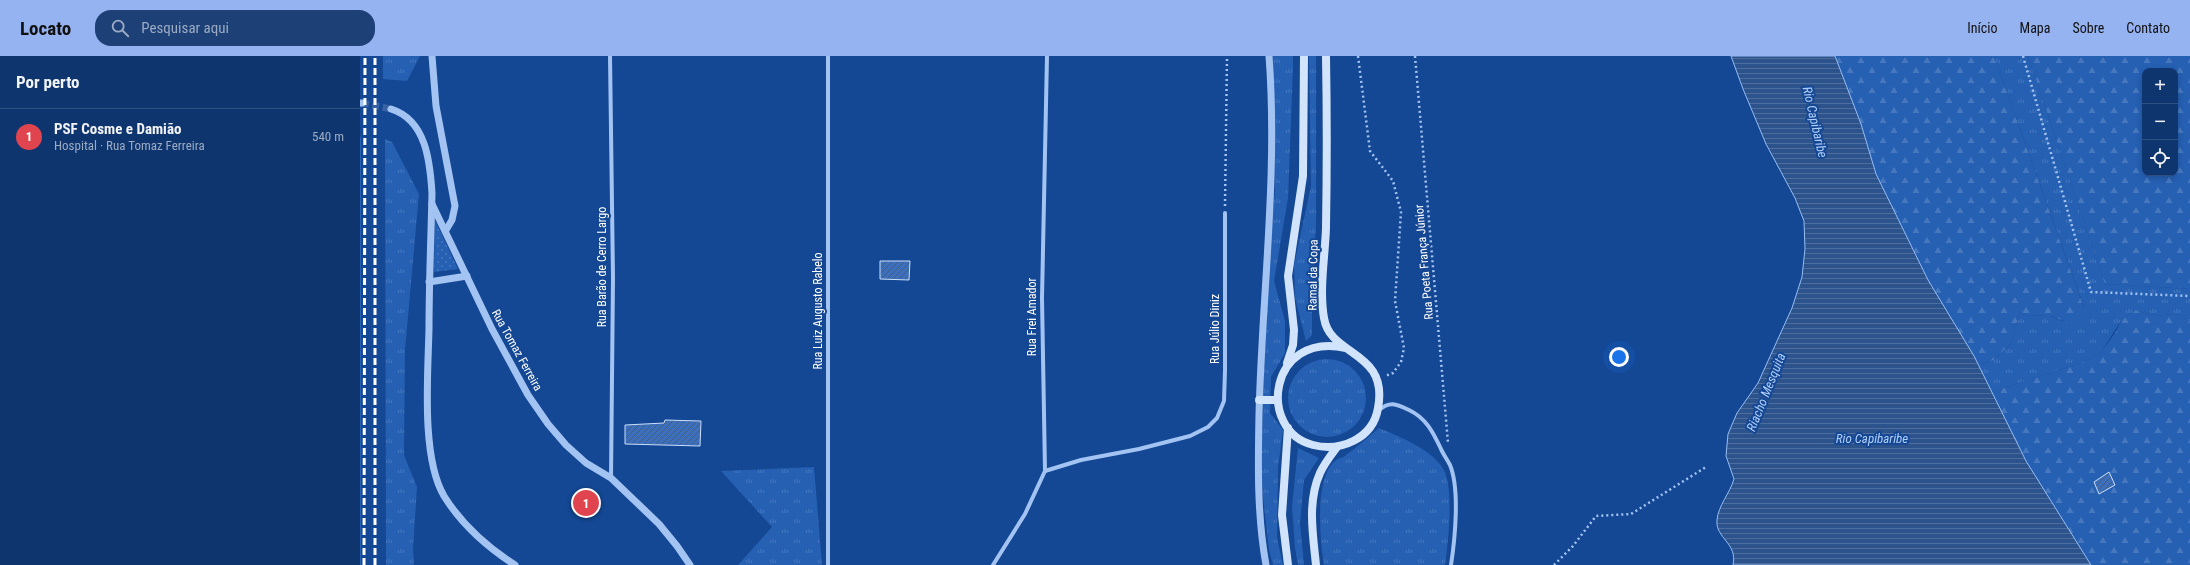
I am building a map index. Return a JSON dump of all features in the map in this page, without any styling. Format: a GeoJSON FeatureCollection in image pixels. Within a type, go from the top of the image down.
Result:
{"type":"FeatureCollection","features":[{"type":"Feature","properties":{"kind":"main road","name":"Ramal da Copa"},"geometry":{"type":"LineString","coordinates":[[1284,371],[1290,358],[1294,330],[1288,276],[1303,176],[1304,56]]}},
{"type":"Feature","properties":{"kind":"main road","name":"Ramal da Copa"},"geometry":{"type":"LineString","coordinates":[[1326,56],[1327,155],[1323,309],[1327,329],[1346,348],[1359,356],[1370,366],[1377,380],[1380,395],[1378,410],[1372,423],[1363,435],[1351,443],[1336,447]]}},
{"type":"Feature","properties":{"kind":"main road"},"geometry":{"type":"LineString","coordinates":[[1336,447],[1323,447],[1310,444],[1298,438],[1288,428],[1281,415],[1277,400],[1278,385],[1284,371],[1293,359],[1306,350],[1319,346],[1332,345],[1346,348]]}},
{"type":"Feature","properties":{"kind":"main road"},"geometry":{"type":"LineString","coordinates":[[1259,400],[1277,400]]}},
{"type":"Feature","properties":{"kind":"main road"},"geometry":{"type":"LineString","coordinates":[[1288,428],[1282,515],[1288,565]]}},
{"type":"Feature","properties":{"kind":"main road"},"geometry":{"type":"LineString","coordinates":[[1316,565],[1312,523],[1314,492],[1320,472],[1336,447]]}},
{"type":"Feature","properties":{"kind":"street"},"geometry":{"type":"LineString","coordinates":[[432,56],[436,106],[455,206],[452,220],[446,230]]}},
{"type":"Feature","properties":{"kind":"street","name":"Rua Barão de Cerro Largo"},"geometry":{"type":"LineString","coordinates":[[610,56],[613,278],[611,478]]}},
{"type":"Feature","properties":{"kind":"street","name":"Rua Luiz Augusto Rabelo"},"geometry":{"type":"LineString","coordinates":[[828,56],[828,565]]}},
{"type":"Feature","properties":{"kind":"street","name":"Rua Frei Amador"},"geometry":{"type":"LineString","coordinates":[[993,565],[1025,514],[1045,471],[1042,298],[1047,56]]}},
{"type":"Feature","properties":{"kind":"street"},"geometry":{"type":"LineString","coordinates":[[1266,565],[1261,541],[1258,485],[1259,400],[1272,126],[1268,56]]}},
{"type":"Feature","properties":{"kind":"street","name":"Rua Tomaz Ferreira"},"geometry":{"type":"LineString","coordinates":[[391,109],[409,118],[422,138],[430,166],[431,204],[446,230],[492,329],[525,388],[548,424],[566,445],[586,463],[611,478],[659,524],[690,565]]}},
{"type":"Feature","properties":{"kind":"street"},"geometry":{"type":"LineString","coordinates":[[431,204],[427,418],[432,461],[443,495],[465,525],[491,549],[515,565]]}},
{"type":"Feature","properties":{"kind":"street","name":"Rua Júlio Diniz"},"geometry":{"type":"LineString","coordinates":[[1045,471],[1081,460],[1139,449],[1190,436],[1208,427],[1217,418],[1224,401],[1225,213]]}},
{"type":"Feature","properties":{"kind":"street"},"geometry":{"type":"LineString","coordinates":[[429,282],[467,276]]}},
{"type":"Feature","properties":{"kind":"street"},"geometry":{"type":"LineString","coordinates":[[1378,410],[1386,404],[1395,403],[1417,413],[1433,431],[1450,466],[1455,490],[1455,515],[1451,565]]}},
{"type":"Feature","properties":{"kind":"path"},"geometry":{"type":"LineString","coordinates":[[1225,213],[1227,56]]}},
{"type":"Feature","properties":{"kind":"path"},"geometry":{"type":"LineString","coordinates":[[1358,56],[1370,151],[1393,181],[1402,212],[1394,301],[1404,348],[1401,362],[1393,373],[1377,380]]}},
{"type":"Feature","properties":{"kind":"path","name":"Rua Poeta França Júnior"},"geometry":{"type":"LineString","coordinates":[[1415,56],[1450,466]]}},
{"type":"Feature","properties":{"kind":"path"},"geometry":{"type":"LineString","coordinates":[[2023,56],[2091,292],[2190,296]]}},
{"type":"Feature","properties":{"kind":"path"},"geometry":{"type":"LineString","coordinates":[[1554,565],[1573,546],[1596,516],[1631,514],[1706,467]]}},
{"type":"Feature","properties":{"kind":"green space"},"geometry":{"type":"Polygon","coordinates":[[[383,56],[420,56],[407,81],[383,79],[383,56]]]}},
{"type":"Feature","properties":{"kind":"green space"},"geometry":{"type":"Polygon","coordinates":[[[1272,56],[1293,56],[1288,198],[1274,281],[1285,321],[1285,353],[1271,377],[1270,413],[1283,430],[1278,468],[1277,538],[1283,565],[1273,565],[1269,550],[1261,479],[1266,280],[1275,190],[1275,124],[1272,56]]]}},
{"type":"Feature","properties":{"kind":"green space"},"geometry":{"type":"Polygon","coordinates":[[[1309,56],[1316,56],[1316,226],[1312,295],[1312,335],[1306,341],[1295,298],[1294,265],[1311,186],[1309,56]]]}},
{"type":"Feature","properties":{"kind":"green space"},"geometry":{"type":"Polygon","coordinates":[[[1835,56],[1994,56],[2084,308],[2083,316],[2072,324],[2050,316],[2025,315],[2020,312],[2011,343],[1994,360],[1978,365],[1928,280],[1876,174],[1861,124],[1835,56]]]}},
{"type":"Feature","properties":{"kind":"green space"},"geometry":{"type":"Polygon","coordinates":[[[1994,56],[2028,56],[2105,284],[2190,289],[2190,323],[2186,318],[2178,314],[2153,315],[2136,310],[2122,319],[2101,352],[2084,362],[1991,392],[1978,365],[1994,360],[2011,343],[2020,312],[2025,315],[2050,316],[2062,321],[2083,316],[2084,307],[1994,56]]]}},
{"type":"Feature","properties":{"kind":"green space"},"geometry":{"type":"Polygon","coordinates":[[[2028,56],[2190,56],[2190,289],[2105,284],[2028,56]]]}},
{"type":"Feature","properties":{"kind":"green space"},"geometry":{"type":"Polygon","coordinates":[[[361,136],[361,565],[360,565],[360,137],[361,136]]]}},
{"type":"Feature","properties":{"kind":"green space"},"geometry":{"type":"Polygon","coordinates":[[[385,139],[392,142],[419,194],[405,350],[404,455],[417,487],[413,549],[414,565],[386,565],[385,139]]]}},
{"type":"Feature","properties":{"kind":"green space"},"geometry":{"type":"Polygon","coordinates":[[[435,220],[458,269],[434,272],[435,220]]]}},
{"type":"Feature","properties":{"kind":"green space"},"geometry":{"type":"Polygon","coordinates":[[[2136,310],[2153,315],[2178,314],[2186,318],[2190,323],[2190,565],[2091,565],[2026,461],[1991,392],[2084,362],[2101,352],[2115,333],[2122,319],[2136,310]]]}},
{"type":"Feature","properties":{"kind":"green space"},"geometry":{"type":"Polygon","coordinates":[[[1327,359],[1342,362],[1349,366],[1359,376],[1363,383],[1366,398],[1363,413],[1359,420],[1349,430],[1342,434],[1327,437],[1312,434],[1305,430],[1295,420],[1291,413],[1288,398],[1291,383],[1295,376],[1305,366],[1312,362],[1327,359]]]}},
{"type":"Feature","properties":{"kind":"green space"},"geometry":{"type":"Polygon","coordinates":[[[1379,428],[1405,439],[1430,454],[1442,467],[1446,475],[1450,514],[1445,565],[1324,565],[1321,541],[1320,510],[1321,495],[1328,469],[1336,460],[1345,456],[1379,428]]]}},
{"type":"Feature","properties":{"kind":"green space"},"geometry":{"type":"Polygon","coordinates":[[[1298,448],[1319,458],[1304,480],[1300,523],[1304,565],[1298,565],[1295,548],[1292,506],[1298,448]]]}},
{"type":"Feature","properties":{"kind":"green space"},"geometry":{"type":"Polygon","coordinates":[[[814,467],[822,565],[738,565],[772,527],[721,471],[814,467]]]}},
{"type":"Feature","properties":{"kind":"water","name":"Rio Capibaribe"},"geometry":{"type":"Polygon","coordinates":[[[1731,56],[1835,56],[1861,124],[1876,174],[1928,280],[1974,356],[2026,461],[2091,565],[1733,565],[1734,557],[1730,546],[1719,532],[1717,526],[1718,515],[1734,479],[1726,456],[1728,434],[1737,413],[1758,383],[1792,308],[1802,277],[1805,249],[1804,221],[1795,198],[1766,144],[1731,56]]]}},
{"type":"Feature","properties":{"kind":"building"},"geometry":{"type":"Polygon","coordinates":[[[880,261],[910,261],[909,280],[880,279],[880,261]]]}},
{"type":"Feature","properties":{"kind":"building"},"geometry":{"type":"Polygon","coordinates":[[[665,420],[701,421],[700,446],[625,444],[625,425],[664,423],[665,420]]]}},
{"type":"Feature","properties":{"kind":"building"},"geometry":{"type":"Polygon","coordinates":[[[2109,472],[2115,485],[2099,494],[2094,482],[2109,472]]]}},
{"type":"Feature","properties":{"kind":"tunnel"},"geometry":{"type":"LineString","coordinates":[[362,103],[391,109]]}},
{"type":"Feature","properties":{"kind":"railway"},"geometry":{"type":"LineString","coordinates":[[364,565],[365,56]]}},
{"type":"Feature","properties":{"kind":"railway"},"geometry":{"type":"LineString","coordinates":[[375,56],[375,565]]}},
{"type":"Feature","properties":{"kind":"place","name":"PSF Cosme e Damião"},"geometry":{"type":"Point","coordinates":[586,503]}},
{"type":"Feature","properties":{"kind":"water label","name":"Riacho Mesquita"},"geometry":{"type":"Point","coordinates":[1766,392]}}]}
